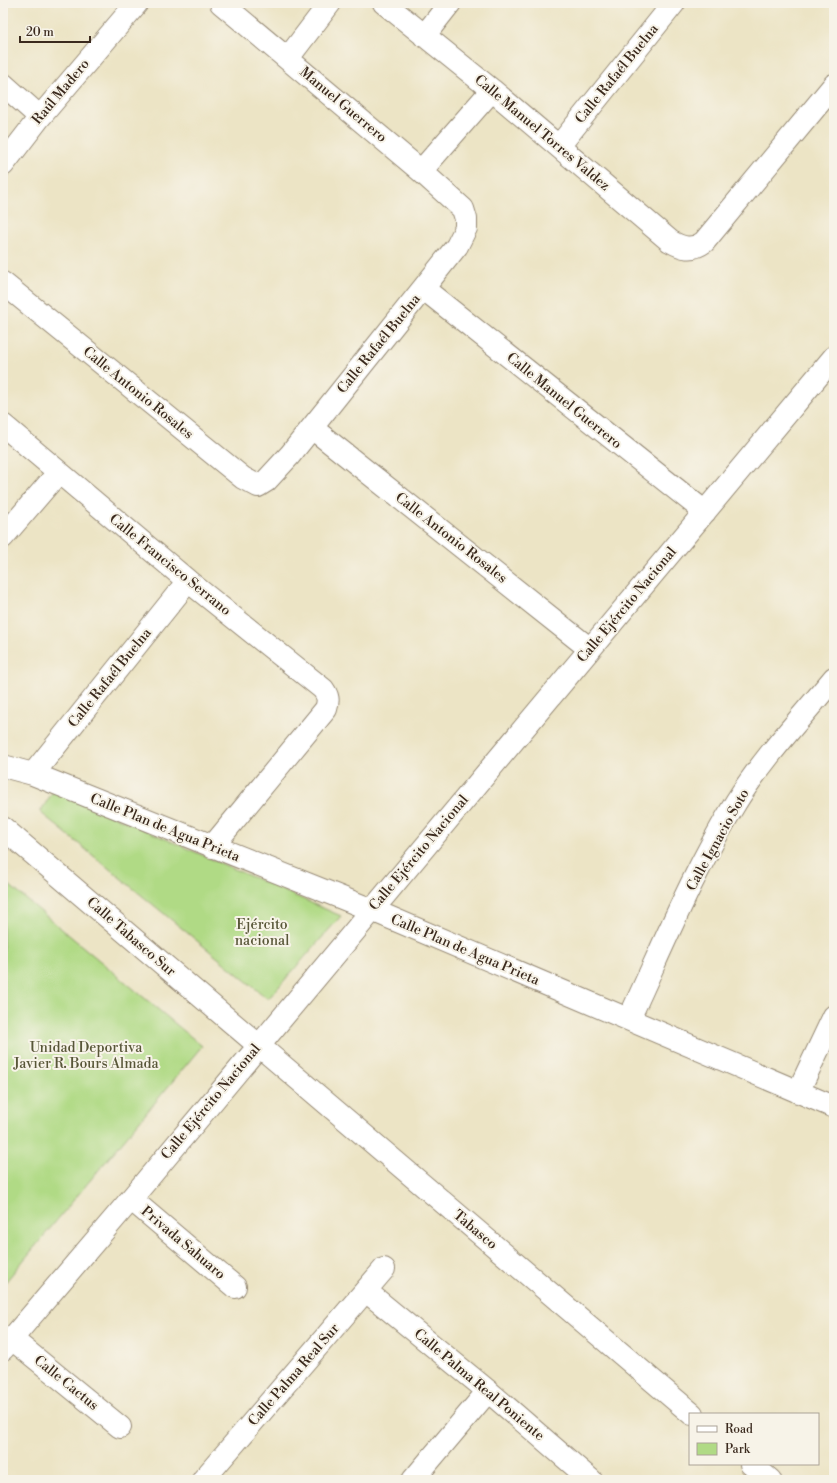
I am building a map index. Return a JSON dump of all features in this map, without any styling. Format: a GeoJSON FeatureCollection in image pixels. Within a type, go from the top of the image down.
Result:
{"type":"FeatureCollection","features":[{"type":"Feature","properties":{"kind":"street","name":"Raúl Madero"},"geometry":{"type":"LineString","coordinates":[[3,165],[40,117],[137,3]]}},
{"type":"Feature","properties":{"kind":"street","name":"Manuel Guerrero"},"geometry":{"type":"LineString","coordinates":[[221,3],[421,171],[463,209]]}},
{"type":"Feature","properties":{"kind":"street"},"geometry":{"type":"LineString","coordinates":[[288,58],[330,3]]}},
{"type":"Feature","properties":{"kind":"street","name":"Calle Manuel Torres Valdez"},"geometry":{"type":"LineString","coordinates":[[384,3],[492,90],[670,241],[679,246],[688,248],[698,246],[704,242],[834,85]]}},
{"type":"Feature","properties":{"kind":"street"},"geometry":{"type":"LineString","coordinates":[[424,36],[450,3]]}},
{"type":"Feature","properties":{"kind":"street","name":"Calle Rafaél Buelna"},"geometry":{"type":"LineString","coordinates":[[559,146],[674,3]]}},
{"type":"Feature","properties":{"kind":"street"},"geometry":{"type":"LineString","coordinates":[[3,84],[40,117]]}},
{"type":"Feature","properties":{"kind":"street"},"geometry":{"type":"LineString","coordinates":[[421,171],[492,90]]}},
{"type":"Feature","properties":{"kind":"street","name":"Calle Rafaél Buelna"},"geometry":{"type":"LineString","coordinates":[[275,473],[457,246],[462,237],[466,223],[463,209]]}},
{"type":"Feature","properties":{"kind":"street","name":"Calle Antonio Rosales"},"geometry":{"type":"LineString","coordinates":[[3,283],[243,478],[258,486],[275,473]]}},
{"type":"Feature","properties":{"kind":"street","name":"Calle Manuel Guerrero"},"geometry":{"type":"LineString","coordinates":[[424,289],[704,512]]}},
{"type":"Feature","properties":{"kind":"street","name":"Calle Ejército Nacional"},"geometry":{"type":"LineString","coordinates":[[7,1344],[131,1199],[834,357]]}},
{"type":"Feature","properties":{"kind":"street","name":"Calle Francisco Serrano"},"geometry":{"type":"LineString","coordinates":[[3,425],[58,473],[188,581],[323,689],[328,698],[326,709],[212,847]]}},
{"type":"Feature","properties":{"kind":"street","name":"Calle Antonio Rosales"},"geometry":{"type":"LineString","coordinates":[[312,428],[590,648]]}},
{"type":"Feature","properties":{"kind":"street"},"geometry":{"type":"LineString","coordinates":[[3,537],[58,473]]}},
{"type":"Feature","properties":{"kind":"street","name":"Calle Rafaél Buelna"},"geometry":{"type":"LineString","coordinates":[[33,774],[188,581]]}},
{"type":"Feature","properties":{"kind":"street","name":"Calle Ignacio Soto"},"geometry":{"type":"LineString","coordinates":[[629,1019],[698,872],[737,800],[761,766],[834,678]]}},
{"type":"Feature","properties":{"kind":"street","name":"Calle Plan de Agua Prieta"},"geometry":{"type":"LineString","coordinates":[[3,766],[33,774],[372,910],[834,1107]]}},
{"type":"Feature","properties":{"kind":"street","name":"Calle Tabasco Sur"},"geometry":{"type":"LineString","coordinates":[[3,828],[258,1046]]}},
{"type":"Feature","properties":{"kind":"street"},"geometry":{"type":"LineString","coordinates":[[798,1092],[834,1016]]}},
{"type":"Feature","properties":{"kind":"street","name":"Tabasco"},"geometry":{"type":"LineString","coordinates":[[258,1046],[691,1413]]}},
{"type":"Feature","properties":{"kind":"street","name":"Privada Sahuaro"},"geometry":{"type":"LineString","coordinates":[[131,1199],[235,1287]]}},
{"type":"Feature","properties":{"kind":"street","name":"Calle Palma Real Sur"},"geometry":{"type":"LineString","coordinates":[[203,1480],[366,1291],[384,1268]]}},
{"type":"Feature","properties":{"kind":"street","name":"Calle Palma Real Poniente"},"geometry":{"type":"LineString","coordinates":[[366,1291],[488,1390],[591,1480]]}},
{"type":"Feature","properties":{"kind":"street","name":"Calle Cactus"},"geometry":{"type":"LineString","coordinates":[[7,1344],[120,1427]]}},
{"type":"Feature","properties":{"kind":"street"},"geometry":{"type":"LineString","coordinates":[[413,1480],[488,1390]]}},
{"type":"Feature","properties":{"kind":"street"},"geometry":{"type":"LineString","coordinates":[[752,1465],[770,1480]]}},
{"type":"Feature","properties":{"kind":"green space","name":"Ejército nacional"},"geometry":{"type":"Polygon","coordinates":[[[54,790],[341,916],[268,999],[40,812],[54,790]]]}},
{"type":"Feature","properties":{"kind":"green space","name":"Unidad Deportiva Javier R. Bours Almada"},"geometry":{"type":"Polygon","coordinates":[[[3,880],[202,1046],[3,1285],[3,880]]]}}]}
